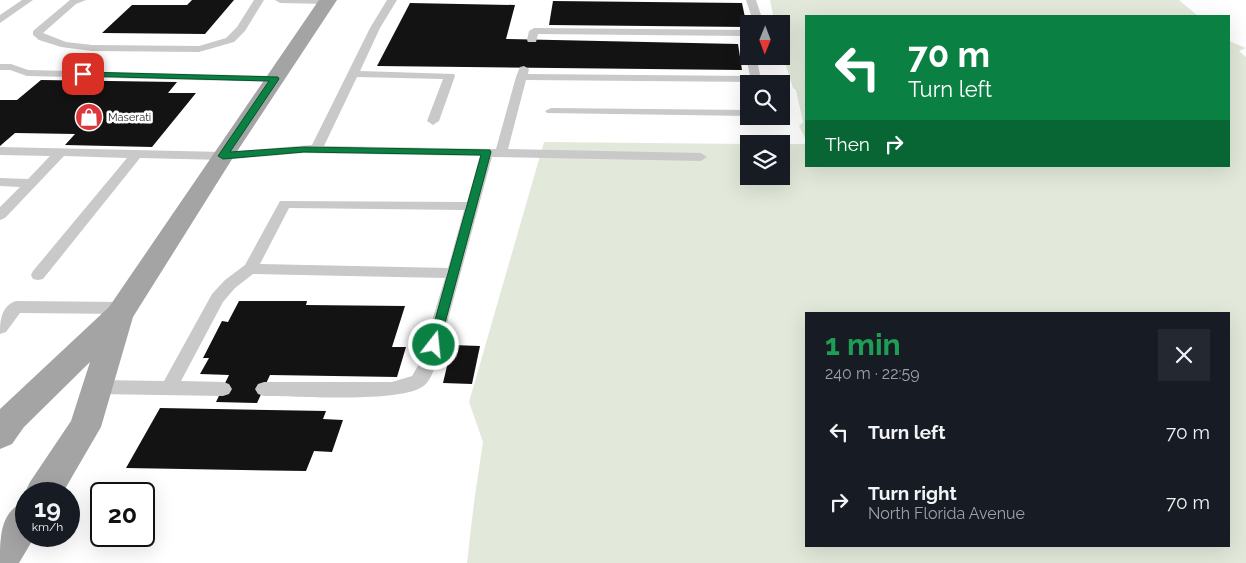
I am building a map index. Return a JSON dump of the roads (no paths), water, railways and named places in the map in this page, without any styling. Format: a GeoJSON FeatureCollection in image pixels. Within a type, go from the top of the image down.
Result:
{"type":"FeatureCollection","features":[{"type":"Feature","properties":{"kind":"main road"},"geometry":{"type":"LineString","coordinates":[[0,434],[13,417],[122,312],[223,156],[328,0]]}},
{"type":"Feature","properties":{"kind":"main road"},"geometry":{"type":"LineString","coordinates":[[50,482],[84,427],[122,312]]}},
{"type":"Feature","properties":{"kind":"main road"},"geometry":{"type":"LineString","coordinates":[[0,558],[15,535]]}},
{"type":"Feature","properties":{"kind":"lane"},"geometry":{"type":"LineString","coordinates":[[0,20],[28,0]]}},
{"type":"Feature","properties":{"kind":"lane"},"geometry":{"type":"LineString","coordinates":[[81,0],[73,2],[37,33],[43,38],[65,45],[92,48],[199,49],[230,40],[241,29],[259,0]]}},
{"type":"Feature","properties":{"kind":"lane"},"geometry":{"type":"LineString","coordinates":[[280,0],[328,0]]}},
{"type":"Feature","properties":{"kind":"lane"},"geometry":{"type":"LineString","coordinates":[[316,150],[375,28],[392,0]]}},
{"type":"Feature","properties":{"kind":"lane"},"geometry":{"type":"LineString","coordinates":[[751,0],[756,15]]}},
{"type":"Feature","properties":{"kind":"lane"},"geometry":{"type":"LineString","coordinates":[[532,40],[534,31],[740,36]]}},
{"type":"Feature","properties":{"kind":"lane"},"geometry":{"type":"LineString","coordinates":[[0,67],[11,67],[28,73],[275,79]]}},
{"type":"Feature","properties":{"kind":"lane"},"geometry":{"type":"LineString","coordinates":[[264,390],[392,389],[412,385],[424,376],[472,206],[523,72],[740,81]]}},
{"type":"Feature","properties":{"kind":"lane"},"geometry":{"type":"LineString","coordinates":[[353,74],[450,76],[433,121]]}},
{"type":"Feature","properties":{"kind":"lane"},"geometry":{"type":"LineString","coordinates":[[551,111],[740,113]]}},
{"type":"Feature","properties":{"kind":"lane"},"geometry":{"type":"LineString","coordinates":[[0,151],[223,156],[316,150],[701,157]]}},
{"type":"Feature","properties":{"kind":"lane"},"geometry":{"type":"LineString","coordinates":[[0,215],[61,152]]}},
{"type":"Feature","properties":{"kind":"lane"},"geometry":{"type":"LineString","coordinates":[[38,275],[136,154]]}},
{"type":"Feature","properties":{"kind":"lane"},"geometry":{"type":"LineString","coordinates":[[0,182],[32,182]]}},
{"type":"Feature","properties":{"kind":"lane"},"geometry":{"type":"LineString","coordinates":[[169,388],[216,298],[230,284],[250,269],[285,204],[472,206]]}},
{"type":"Feature","properties":{"kind":"lane"},"geometry":{"type":"LineString","coordinates":[[250,269],[454,273]]}},
{"type":"Feature","properties":{"kind":"lane"},"geometry":{"type":"LineString","coordinates":[[0,328],[16,307],[122,312]]}},
{"type":"Feature","properties":{"kind":"lane"},"geometry":{"type":"LineString","coordinates":[[97,388],[223,389]]}},
{"type":"Feature","properties":{"kind":"place","name":"Maserati"},"geometry":{"type":"Point","coordinates":[89,117]}}]}
